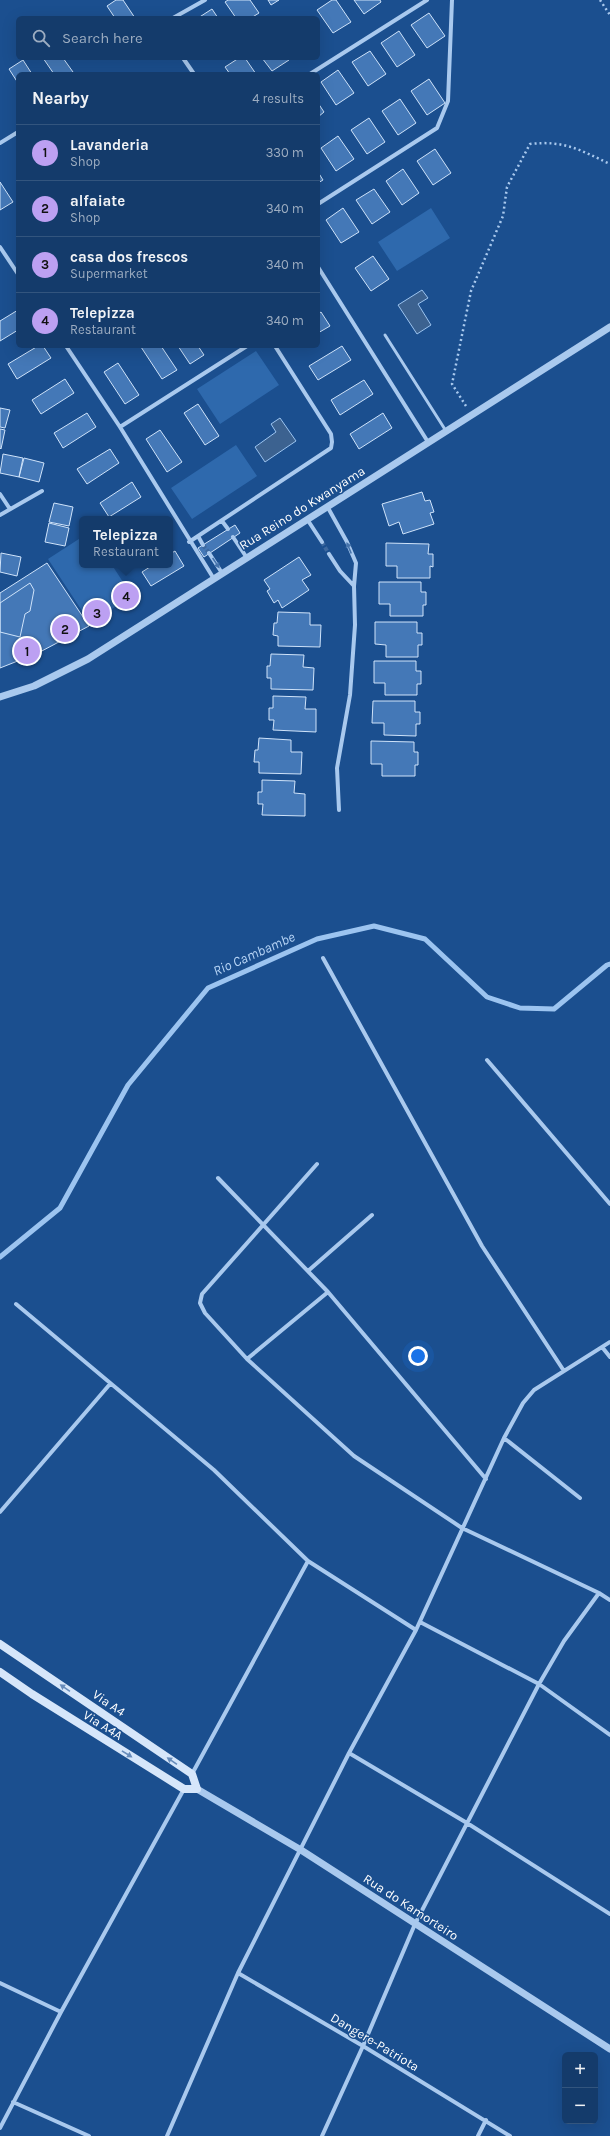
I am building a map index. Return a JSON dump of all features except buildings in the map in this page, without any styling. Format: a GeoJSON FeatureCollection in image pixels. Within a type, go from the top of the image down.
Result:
{"type":"FeatureCollection","features":[{"type":"Feature","properties":{"kind":"main road","name":"Via A4"},"geometry":{"type":"LineString","coordinates":[[0,1644],[192,1774]]}},
{"type":"Feature","properties":{"kind":"main road","name":"Via A4A"},"geometry":{"type":"LineString","coordinates":[[0,1672],[32,1694],[184,1789]]}},
{"type":"Feature","properties":{"kind":"main road"},"geometry":{"type":"LineString","coordinates":[[184,1789],[197,1789],[192,1774]]}},
{"type":"Feature","properties":{"kind":"street"},"geometry":{"type":"LineString","coordinates":[[177,16],[205,0]]}},
{"type":"Feature","properties":{"kind":"street"},"geometry":{"type":"LineString","coordinates":[[313,72],[427,0]]}},
{"type":"Feature","properties":{"kind":"street"},"geometry":{"type":"LineString","coordinates":[[320,203],[437,128],[448,102],[452,0]]}},
{"type":"Feature","properties":{"kind":"street"},"geometry":{"type":"LineString","coordinates":[[184,60],[193,72]]}},
{"type":"Feature","properties":{"kind":"street"},"geometry":{"type":"LineString","coordinates":[[0,143],[16,133]]}},
{"type":"Feature","properties":{"kind":"street"},"geometry":{"type":"LineString","coordinates":[[0,247],[16,271]]}},
{"type":"Feature","properties":{"kind":"street"},"geometry":{"type":"LineString","coordinates":[[320,270],[428,442]]}},
{"type":"Feature","properties":{"kind":"street","name":"Rua Reino do Kwanyama"},"geometry":{"type":"LineString","coordinates":[[0,697],[34,686],[88,658],[610,327]]}},
{"type":"Feature","properties":{"kind":"street"},"geometry":{"type":"LineString","coordinates":[[67,348],[120,427],[189,542],[214,579]]}},
{"type":"Feature","properties":{"kind":"street"},"geometry":{"type":"LineString","coordinates":[[120,427],[244,348]]}},
{"type":"Feature","properties":{"kind":"street"},"geometry":{"type":"LineString","coordinates":[[189,542],[331,448],[331,434],[275,348]]}},
{"type":"Feature","properties":{"kind":"street"},"geometry":{"type":"LineString","coordinates":[[0,515],[42,491]]}},
{"type":"Feature","properties":{"kind":"street"},"geometry":{"type":"LineString","coordinates":[[0,494],[10,509]]}},
{"type":"Feature","properties":{"kind":"street"},"geometry":{"type":"LineString","coordinates":[[327,506],[347,542],[356,563],[354,586],[355,625],[350,695],[338,768],[339,810]]}},
{"type":"Feature","properties":{"kind":"street"},"geometry":{"type":"LineString","coordinates":[[222,520],[228,529]]}},
{"type":"Feature","properties":{"kind":"street"},"geometry":{"type":"LineString","coordinates":[[307,520],[322,542]]}},
{"type":"Feature","properties":{"kind":"street"},"geometry":{"type":"LineString","coordinates":[[198,536],[204,545]]}},
{"type":"Feature","properties":{"kind":"street"},"geometry":{"type":"LineString","coordinates":[[233,537],[247,558]]}},
{"type":"Feature","properties":{"kind":"street"},"geometry":{"type":"LineString","coordinates":[[209,553],[222,573]]}},
{"type":"Feature","properties":{"kind":"street"},"geometry":{"type":"LineString","coordinates":[[329,554],[340,571],[354,586]]}},
{"type":"Feature","properties":{"kind":"street"},"geometry":{"type":"LineString","coordinates":[[323,958],[482,1246],[564,1371]]}},
{"type":"Feature","properties":{"kind":"street"},"geometry":{"type":"LineString","coordinates":[[487,1060],[610,1204]]}},
{"type":"Feature","properties":{"kind":"street"},"geometry":{"type":"LineString","coordinates":[[317,1164],[202,1294],[200,1303],[205,1313],[247,1359],[354,1456],[462,1528],[599,1593],[610,1600]]}},
{"type":"Feature","properties":{"kind":"street"},"geometry":{"type":"LineString","coordinates":[[218,1178],[328,1292],[486,1479]]}},
{"type":"Feature","properties":{"kind":"street"},"geometry":{"type":"LineString","coordinates":[[308,1271],[372,1215]]}},
{"type":"Feature","properties":{"kind":"street"},"geometry":{"type":"LineString","coordinates":[[247,1359],[328,1292]]}},
{"type":"Feature","properties":{"kind":"street"},"geometry":{"type":"LineString","coordinates":[[16,1304],[214,1470],[308,1561],[416,1630]]}},
{"type":"Feature","properties":{"kind":"street"},"geometry":{"type":"LineString","coordinates":[[167,2136],[238,1973],[349,1753],[420,1622],[504,1438],[523,1403],[534,1390],[610,1342]]}},
{"type":"Feature","properties":{"kind":"street"},"geometry":{"type":"LineString","coordinates":[[602,1347],[610,1357]]}},
{"type":"Feature","properties":{"kind":"street"},"geometry":{"type":"LineString","coordinates":[[0,1512],[110,1384]]}},
{"type":"Feature","properties":{"kind":"street"},"geometry":{"type":"LineString","coordinates":[[504,1438],[580,1498]]}},
{"type":"Feature","properties":{"kind":"street"},"geometry":{"type":"LineString","coordinates":[[192,1774],[308,1561]]}},
{"type":"Feature","properties":{"kind":"street"},"geometry":{"type":"LineString","coordinates":[[322,2136],[363,2046],[415,1924],[539,1684],[564,1641],[599,1593]]}},
{"type":"Feature","properties":{"kind":"street"},"geometry":{"type":"LineString","coordinates":[[420,1622],[539,1684],[610,1735]]}},
{"type":"Feature","properties":{"kind":"street"},"geometry":{"type":"LineString","coordinates":[[349,1753],[467,1824],[610,1914]]}},
{"type":"Feature","properties":{"kind":"street"},"geometry":{"type":"LineString","coordinates":[[0,2128],[61,2012],[184,1789]]}},
{"type":"Feature","properties":{"kind":"street","name":"Rua do Kamorteiro"},"geometry":{"type":"LineString","coordinates":[[197,1789],[301,1850],[610,2049]]}},
{"type":"Feature","properties":{"kind":"street","name":"Dangere-Patriota"},"geometry":{"type":"LineString","coordinates":[[238,1973],[363,2046],[510,2136]]}},
{"type":"Feature","properties":{"kind":"street"},"geometry":{"type":"LineString","coordinates":[[0,1983],[61,2012]]}},
{"type":"Feature","properties":{"kind":"street"},"geometry":{"type":"LineString","coordinates":[[13,2102],[89,2136]]}},
{"type":"Feature","properties":{"kind":"street"},"geometry":{"type":"LineString","coordinates":[[478,2136],[486,2120]]}},
{"type":"Feature","properties":{"kind":"lane"},"geometry":{"type":"LineString","coordinates":[[385,335],[446,431]]}},
{"type":"Feature","properties":{"kind":"path"},"geometry":{"type":"LineString","coordinates":[[600,0],[610,15]]}},
{"type":"Feature","properties":{"kind":"path"},"geometry":{"type":"LineString","coordinates":[[472,414],[452,384],[471,291],[503,216],[507,187],[515,171],[530,144],[548,142],[570,146],[610,164]]}},
{"type":"Feature","properties":{"kind":"shaded area"},"geometry":{"type":"Polygon","coordinates":[[[431,208],[450,238],[397,271],[378,242],[431,208]]]}},
{"type":"Feature","properties":{"kind":"shaded area"},"geometry":{"type":"Polygon","coordinates":[[[422,290],[428,298],[418,304],[431,325],[417,334],[398,305],[422,290]]]}},
{"type":"Feature","properties":{"kind":"shaded area"},"geometry":{"type":"Polygon","coordinates":[[[256,351],[279,385],[220,424],[197,389],[256,351]]]}},
{"type":"Feature","properties":{"kind":"shaded area"},"geometry":{"type":"Polygon","coordinates":[[[280,418],[296,441],[265,462],[255,447],[276,432],[271,424],[280,418]]]}},
{"type":"Feature","properties":{"kind":"shaded area"},"geometry":{"type":"Polygon","coordinates":[[[236,445],[257,476],[192,519],[171,488],[236,445]]]}},
{"type":"Feature","properties":{"kind":"shaded area"},"geometry":{"type":"Polygon","coordinates":[[[79,539],[79,568],[114,568],[132,596],[90,623],[48,559],[79,539]]]}},
{"type":"Feature","properties":{"kind":"waterway","name":"Rio Cambambe"},"geometry":{"type":"LineString","coordinates":[[0,1257],[60,1208],[128,1085],[208,988],[317,939],[374,926],[425,939],[487,997],[520,1008],[554,1009],[610,964]]}},
{"type":"Feature","properties":{"kind":"tunnel"},"geometry":{"type":"LineString","coordinates":[[322,542],[329,554]]}},
{"type":"Feature","properties":{"kind":"tunnel"},"geometry":{"type":"LineString","coordinates":[[203,545],[209,553]]}},
{"type":"Feature","properties":{"kind":"place","name":"Telepizza"},"geometry":{"type":"Point","coordinates":[126,596]}},
{"type":"Feature","properties":{"kind":"place","name":"casa dos frescos"},"geometry":{"type":"Point","coordinates":[97,613]}},
{"type":"Feature","properties":{"kind":"place","name":"alfaiate"},"geometry":{"type":"Point","coordinates":[65,629]}},
{"type":"Feature","properties":{"kind":"place","name":"Lavanderia"},"geometry":{"type":"Point","coordinates":[27,651]}}]}
